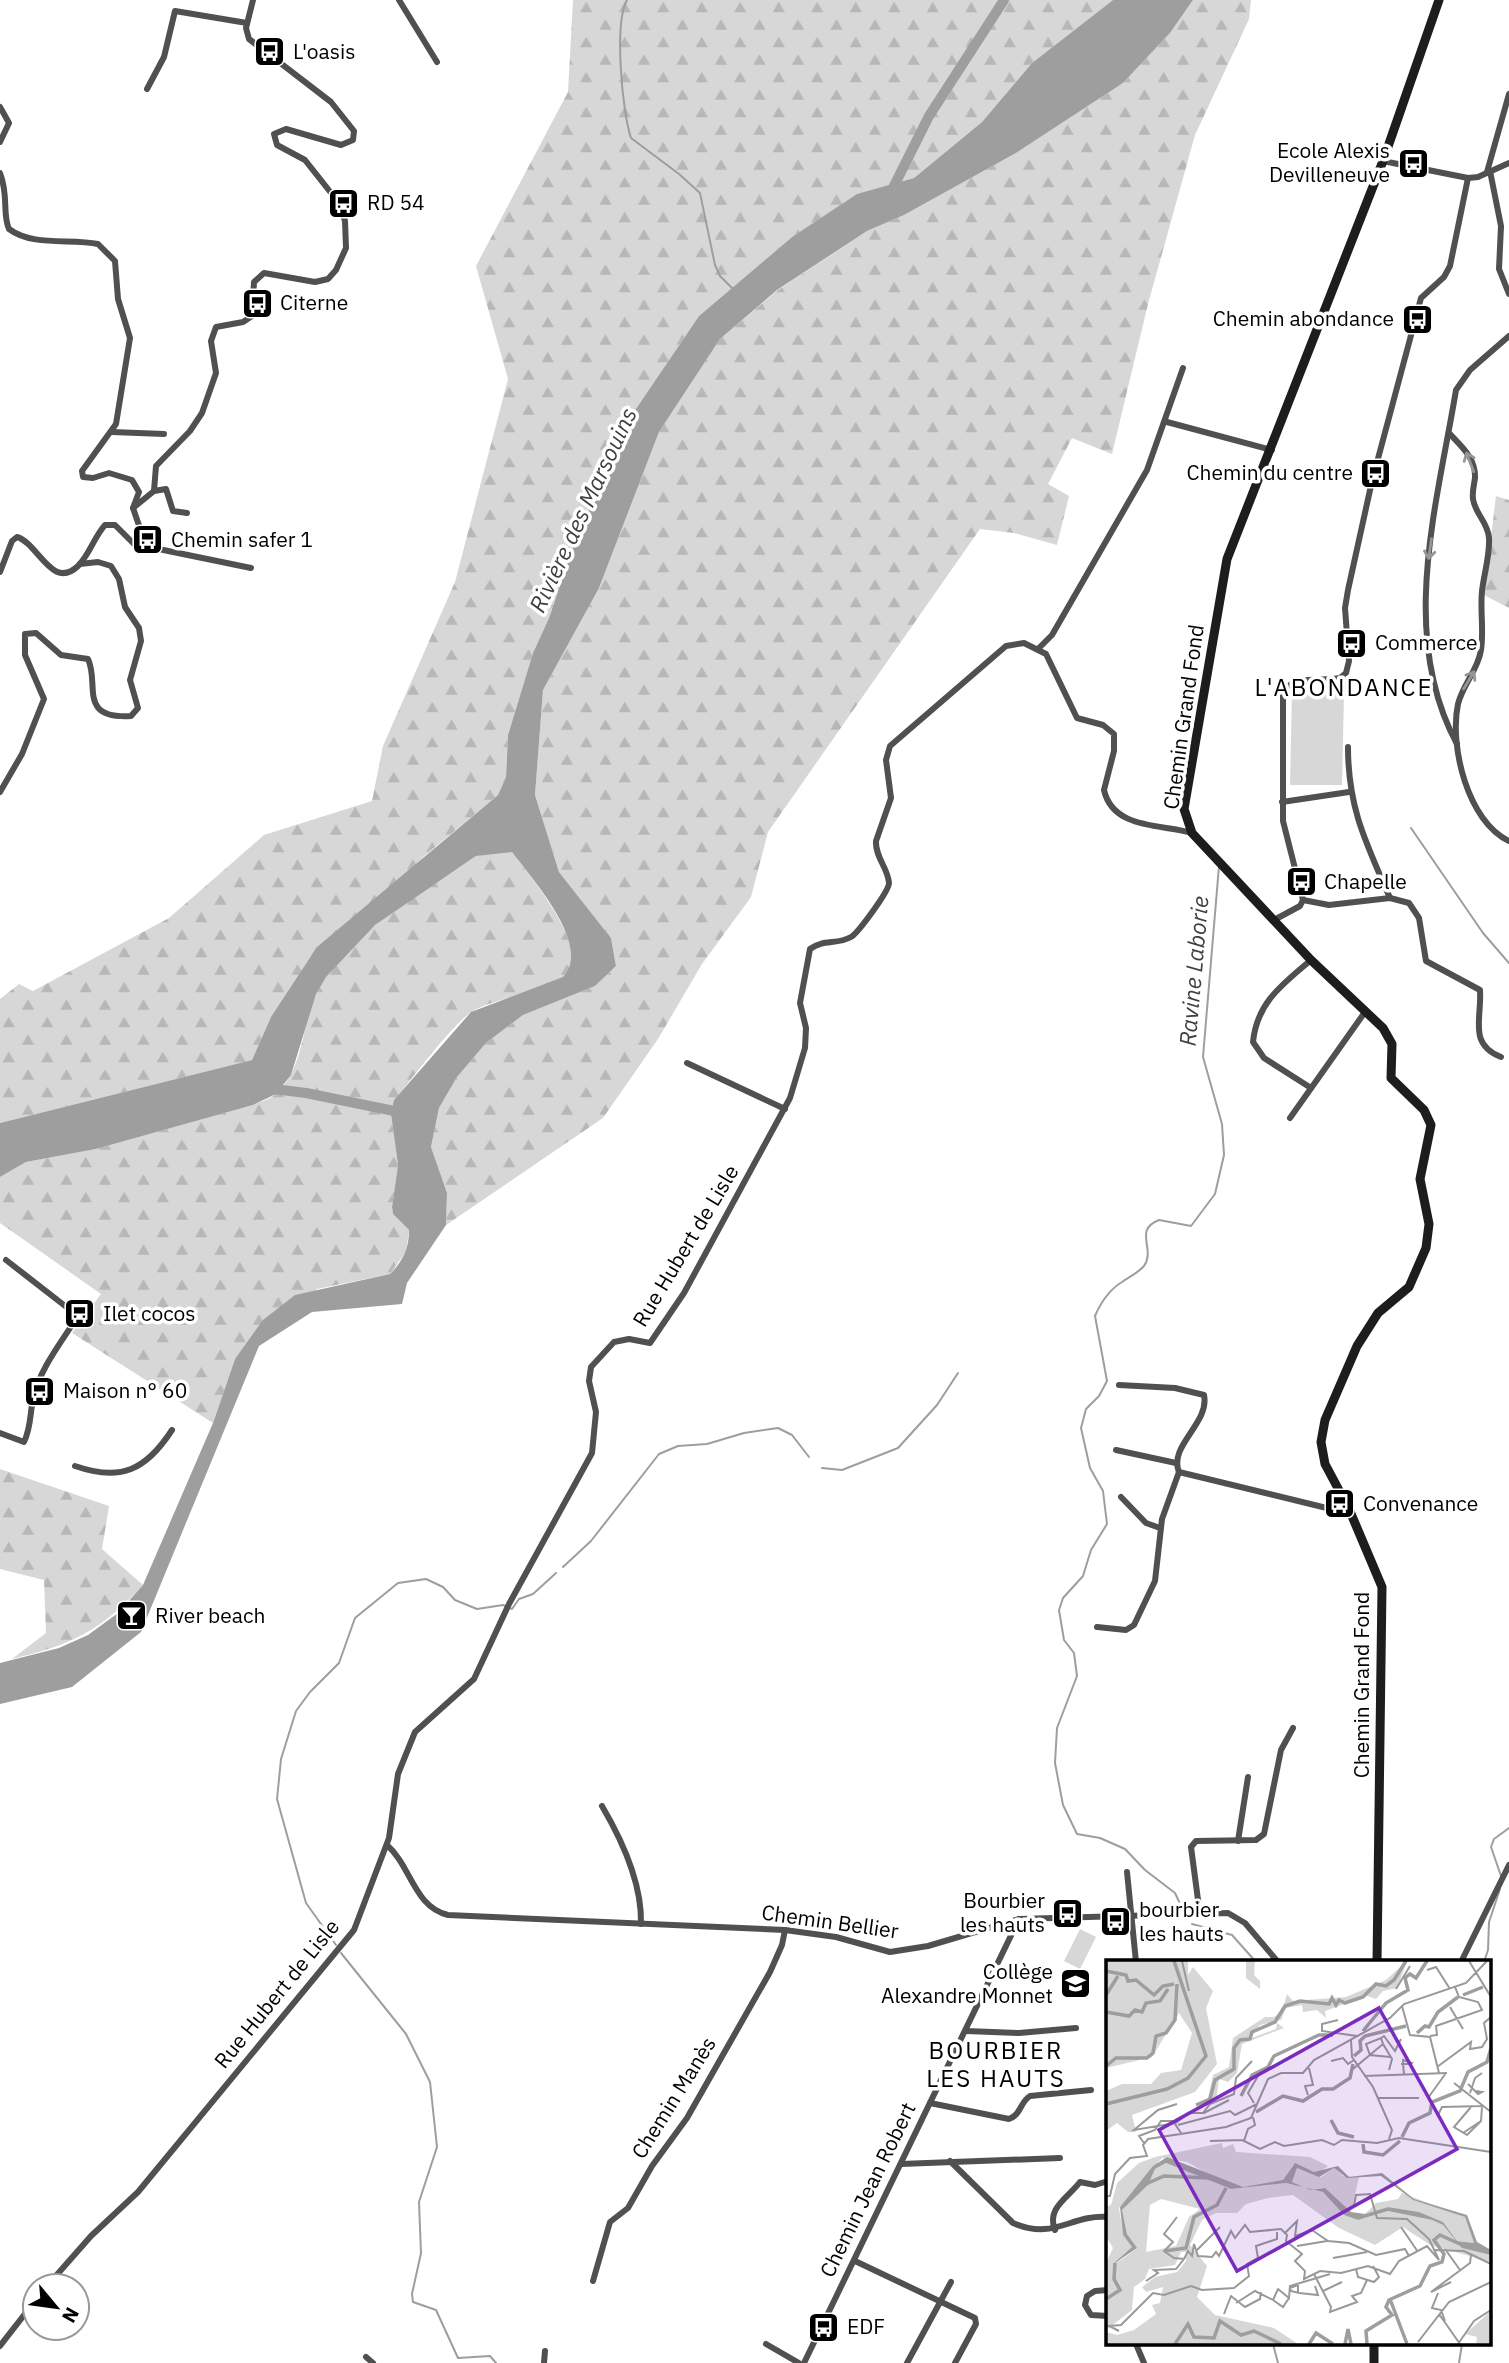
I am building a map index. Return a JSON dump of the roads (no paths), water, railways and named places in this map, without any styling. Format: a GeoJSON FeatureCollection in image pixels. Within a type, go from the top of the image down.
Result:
{"type":"FeatureCollection","features":[{"type":"Feature","properties":{"kind":"street"},"geometry":{"type":"LineString","coordinates":[[154,491],[156,466],[190,431],[205,407],[216,373],[211,341],[216,327],[243,322],[252,316],[254,282],[258,277],[271,274],[315,282],[328,279],[336,270],[345,248],[345,221],[340,203],[305,160],[277,145],[274,134],[286,129],[341,145],[353,140],[354,131],[331,102],[249,39],[247,23],[253,0]]}},
{"type":"Feature","properties":{"kind":"street"},"geometry":{"type":"LineString","coordinates":[[399,0],[437,62]]}},
{"type":"Feature","properties":{"kind":"street","name":"Chemin Grand Fond"},"geometry":{"type":"LineString","coordinates":[[1377,1960],[1384,1600],[1379,1576],[1325,1464],[1321,1432],[1366,1328],[1378,1313],[1409,1287],[1418,1272],[1426,1248],[1429,1224],[1420,1179],[1431,1125],[1424,1110],[1391,1078],[1391,1038],[1311,960],[1192,833],[1185,817],[1185,801],[1227,559],[1272,450],[1383,161],[1438,0]]}},
{"type":"Feature","properties":{"kind":"street"},"geometry":{"type":"LineString","coordinates":[[148,89],[164,57],[175,11],[247,23]]}},
{"type":"Feature","properties":{"kind":"street"},"geometry":{"type":"LineString","coordinates":[[1509,94],[1488,172],[1501,226],[1499,269],[1509,295]]}},
{"type":"Feature","properties":{"kind":"street"},"geometry":{"type":"LineString","coordinates":[[0,107],[9,122],[0,142]]}},
{"type":"Feature","properties":{"kind":"street"},"geometry":{"type":"LineString","coordinates":[[1383,161],[1468,178],[1509,163]]}},
{"type":"Feature","properties":{"kind":"street"},"geometry":{"type":"LineString","coordinates":[[0,173],[7,192],[6,221],[9,229],[19,235],[73,244],[98,244],[115,261],[118,299],[130,338],[118,416],[112,432],[84,465],[82,474],[89,479],[116,474],[132,480],[139,492],[133,508],[144,546]]}},
{"type":"Feature","properties":{"kind":"street"},"geometry":{"type":"LineString","coordinates":[[1348,694],[1342,677],[1349,661],[1347,599],[1371,481],[1421,298],[1444,277],[1450,266],[1468,178]]}},
{"type":"Feature","properties":{"kind":"street"},"geometry":{"type":"LineString","coordinates":[[1458,746],[1437,701],[1426,621],[1425,586],[1456,390],[1463,377],[1509,336]]}},
{"type":"Feature","properties":{"kind":"street"},"geometry":{"type":"LineString","coordinates":[[1167,422],[1183,368]]}},
{"type":"Feature","properties":{"kind":"street"},"geometry":{"type":"LineString","coordinates":[[1192,833],[1131,822],[1113,810],[1105,797],[1104,782],[1114,751],[1114,734],[1103,725],[1075,716],[1046,654],[1039,648],[1052,635],[1144,476],[1162,422],[1272,450]]}},
{"type":"Feature","properties":{"kind":"street"},"geometry":{"type":"LineString","coordinates":[[112,432],[164,433]]}},
{"type":"Feature","properties":{"kind":"street"},"geometry":{"type":"LineString","coordinates":[[1449,433],[1472,462],[1475,475],[1472,497],[1475,507],[1486,521],[1489,539],[1482,592],[1482,648],[1477,666],[1461,692],[1457,707],[1458,746],[1465,782],[1483,821],[1509,841]]}},
{"type":"Feature","properties":{"kind":"street"},"geometry":{"type":"LineString","coordinates":[[133,508],[154,491],[166,489],[173,511],[187,513]]}},
{"type":"Feature","properties":{"kind":"street"},"geometry":{"type":"LineString","coordinates":[[0,572],[12,541],[17,537],[28,543],[44,563],[59,573],[66,573],[80,564],[105,525],[115,525],[135,545],[251,568]]}},
{"type":"Feature","properties":{"kind":"street"},"geometry":{"type":"LineString","coordinates":[[0,792],[18,762],[28,732],[43,705],[41,689],[25,656],[25,634],[36,633],[64,657],[88,659],[92,698],[103,709],[131,716],[138,708],[130,680],[141,641],[139,628],[125,607],[119,579],[111,566],[98,562],[80,564]]}},
{"type":"Feature","properties":{"kind":"street","name":"Rue Hubert de Lisle"},"geometry":{"type":"LineString","coordinates":[[59,2272],[91,2236],[138,2192],[343,1946],[358,1921],[387,1844],[398,1774],[415,1732],[474,1679],[509,1604],[592,1452],[596,1412],[589,1381],[591,1367],[614,1342],[629,1339],[647,1344],[657,1335],[684,1293],[785,1109],[806,1048],[806,1028],[800,1003],[810,949],[821,942],[840,941],[854,936],[888,888],[875,849],[891,798],[886,760],[890,746],[1006,646],[1024,643],[1039,648]]}},
{"type":"Feature","properties":{"kind":"street"},"geometry":{"type":"LineString","coordinates":[[1274,920],[1300,906],[1303,900],[1283,821],[1283,692],[1297,682],[1342,677]]}},
{"type":"Feature","properties":{"kind":"street"},"geometry":{"type":"LineString","coordinates":[[1348,747],[1349,792],[1356,820],[1390,898]]}},
{"type":"Feature","properties":{"kind":"street"},"geometry":{"type":"LineString","coordinates":[[1282,802],[1349,792]]}},
{"type":"Feature","properties":{"kind":"street"},"geometry":{"type":"LineString","coordinates":[[1303,900],[1329,905],[1390,898],[1409,903],[1417,912],[1426,961],[1480,990],[1479,1038],[1487,1051],[1502,1057]]}},
{"type":"Feature","properties":{"kind":"street"},"geometry":{"type":"LineString","coordinates":[[1311,960],[1265,1003],[1258,1017],[1253,1042],[1264,1058],[1311,1088]]}},
{"type":"Feature","properties":{"kind":"street"},"geometry":{"type":"LineString","coordinates":[[1290,1118],[1365,1012]]}},
{"type":"Feature","properties":{"kind":"street"},"geometry":{"type":"LineString","coordinates":[[687,1063],[785,1109]]}},
{"type":"Feature","properties":{"kind":"street"},"geometry":{"type":"LineString","coordinates":[[0,1433],[24,1442],[34,1411],[33,1400],[58,1347],[78,1316],[6,1260]]}},
{"type":"Feature","properties":{"kind":"street"},"geometry":{"type":"LineString","coordinates":[[1097,1627],[1126,1630],[1134,1625],[1156,1577],[1160,1528],[1179,1472],[1176,1463],[1201,1415],[1204,1395],[1175,1388],[1119,1385]]}},
{"type":"Feature","properties":{"kind":"street"},"geometry":{"type":"LineString","coordinates":[[75,1466],[105,1475],[137,1466],[157,1454],[173,1430]]}},
{"type":"Feature","properties":{"kind":"street"},"geometry":{"type":"LineString","coordinates":[[1116,1450],[1176,1463]]}},
{"type":"Feature","properties":{"kind":"street"},"geometry":{"type":"LineString","coordinates":[[1179,1472],[1339,1511],[1349,1509]]}},
{"type":"Feature","properties":{"kind":"street"},"geometry":{"type":"LineString","coordinates":[[1121,1497],[1146,1523],[1160,1528]]}},
{"type":"Feature","properties":{"kind":"street"},"geometry":{"type":"LineString","coordinates":[[1200,1915],[1191,1847],[1196,1841],[1256,1840],[1264,1834],[1282,1750],[1293,1728]]}},
{"type":"Feature","properties":{"kind":"street"},"geometry":{"type":"LineString","coordinates":[[1238,1840],[1248,1777]]}},
{"type":"Feature","properties":{"kind":"street"},"geometry":{"type":"LineString","coordinates":[[602,1806],[628,1859],[639,1898],[641,1924]]}},
{"type":"Feature","properties":{"kind":"street","name":"Chemin Bellier"},"geometry":{"type":"LineString","coordinates":[[387,1844],[400,1859],[425,1903],[440,1913],[785,1930],[836,1937],[890,1952],[928,1946],[1019,1919],[1236,1916],[1276,1960]]}},
{"type":"Feature","properties":{"kind":"street"},"geometry":{"type":"LineString","coordinates":[[1462,1960],[1509,1865]]}},
{"type":"Feature","properties":{"kind":"street"},"geometry":{"type":"LineString","coordinates":[[1127,1872],[1136,1960]]}},
{"type":"Feature","properties":{"kind":"street","name":"Chemin Jean Robert"},"geometry":{"type":"LineString","coordinates":[[765,2344],[801,2363],[855,2261],[1019,1919]]}},
{"type":"Feature","properties":{"kind":"street","name":"Chemin Manès"},"geometry":{"type":"LineString","coordinates":[[593,2281],[610,2222],[633,2201],[652,2166],[687,2118],[773,1965],[785,1930]]}},
{"type":"Feature","properties":{"kind":"street"},"geometry":{"type":"LineString","coordinates":[[966,2031],[1019,2033],[1076,2028]]}},
{"type":"Feature","properties":{"kind":"street"},"geometry":{"type":"LineString","coordinates":[[930,2103],[1004,2120],[1014,2118],[1030,2096],[1091,2090]]}},
{"type":"Feature","properties":{"kind":"street"},"geometry":{"type":"LineString","coordinates":[[901,2164],[1060,2158]]}},
{"type":"Feature","properties":{"kind":"street"},"geometry":{"type":"LineString","coordinates":[[950,2161],[1013,2223],[1035,2231],[1055,2230],[1095,2217],[1106,2217]]}},
{"type":"Feature","properties":{"kind":"street"},"geometry":{"type":"LineString","coordinates":[[1055,2230],[1051,2220],[1053,2212],[1080,2182],[1100,2185],[1106,2183]]}},
{"type":"Feature","properties":{"kind":"street"},"geometry":{"type":"LineString","coordinates":[[855,2261],[977,2320],[955,2363]]}},
{"type":"Feature","properties":{"kind":"street"},"geometry":{"type":"LineString","coordinates":[[907,2363],[951,2282]]}},
{"type":"Feature","properties":{"kind":"street"},"geometry":{"type":"LineString","coordinates":[[1106,2290],[1096,2291],[1087,2296],[1084,2305],[1091,2315],[1106,2316]]}},
{"type":"Feature","properties":{"kind":"street"},"geometry":{"type":"LineString","coordinates":[[0,2346],[21,2319]]}},
{"type":"Feature","properties":{"kind":"street"},"geometry":{"type":"LineString","coordinates":[[1137,2346],[1144,2363]]}},
{"type":"Feature","properties":{"kind":"street"},"geometry":{"type":"LineString","coordinates":[[544,2363],[545,2351]]}},
{"type":"Feature","properties":{"kind":"street"},"geometry":{"type":"LineString","coordinates":[[366,2357],[373,2363]]}},
{"type":"Feature","properties":{"kind":"waterway"},"geometry":{"type":"LineString","coordinates":[[627,0],[623,11],[620,47],[625,108],[631,138],[700,193],[715,265],[720,276],[734,290]]}},
{"type":"Feature","properties":{"kind":"waterway"},"geometry":{"type":"LineString","coordinates":[[889,196],[929,116],[1004,0]]}},
{"type":"Feature","properties":{"kind":"waterway"},"geometry":{"type":"LineString","coordinates":[[1411,828],[1483,933],[1509,963]]}},
{"type":"Feature","properties":{"kind":"waterway","name":"Ravine Laborie"},"geometry":{"type":"LineString","coordinates":[[1183,1910],[1175,1893],[1145,1870],[1125,1849],[1100,1838],[1077,1834],[1063,1805],[1055,1763],[1057,1728],[1077,1676],[1074,1653],[1064,1640],[1059,1610],[1063,1598],[1083,1576],[1091,1550],[1107,1524],[1103,1491],[1090,1468],[1081,1428],[1086,1409],[1099,1396],[1107,1381],[1095,1316],[1109,1293],[1144,1266],[1148,1253],[1146,1234],[1151,1224],[1159,1220],[1191,1226],[1215,1194],[1224,1155],[1222,1124],[1203,1057],[1219,866]]}},
{"type":"Feature","properties":{"kind":"waterway"},"geometry":{"type":"LineString","coordinates":[[266,1088],[306,1093],[404,1113]]}},
{"type":"Feature","properties":{"kind":"waterway"},"geometry":{"type":"LineString","coordinates":[[822,1468],[842,1470],[898,1448],[937,1405],[958,1373]]}},
{"type":"Feature","properties":{"kind":"waterway"},"geometry":{"type":"LineString","coordinates":[[563,1567],[591,1541],[659,1454],[678,1446],[707,1444],[744,1433],[778,1428],[792,1435],[809,1457]]}},
{"type":"Feature","properties":{"kind":"waterway"},"geometry":{"type":"LineString","coordinates":[[336,1945],[306,1903],[277,1799],[281,1759],[296,1711],[310,1692],[339,1663],[355,1618],[398,1583],[426,1579],[443,1587],[455,1600],[477,1609],[503,1605],[512,1609],[519,1599],[533,1594],[556,1573]]}},
{"type":"Feature","properties":{"kind":"waterway"},"geometry":{"type":"LineString","coordinates":[[1501,1876],[1491,1847],[1494,1839],[1509,1828]]}},
{"type":"Feature","properties":{"kind":"waterway"},"geometry":{"type":"LineString","coordinates":[[1485,1960],[1488,1950],[1489,1922],[1500,1889]]}},
{"type":"Feature","properties":{"kind":"waterway","name":"Ravine Laborie"},"geometry":{"type":"LineString","coordinates":[[1192,1924],[1232,1935],[1254,1960]]}},
{"type":"Feature","properties":{"kind":"waterway"},"geometry":{"type":"LineString","coordinates":[[341,1953],[406,2034],[430,2082],[437,2147],[419,2202],[421,2253],[412,2294],[413,2302],[436,2310],[458,2358],[490,2356],[496,2363]]}},
{"type":"Feature","properties":{"kind":"waterway","name":"Ravine Laborie"},"geometry":{"type":"LineString","coordinates":[[1274,2346],[1278,2363]]}},
{"type":"Feature","properties":{"kind":"waterway"},"geometry":{"type":"LineString","coordinates":[[1459,2363],[1462,2346]]}},
{"type":"Feature","properties":{"kind":"place","name":"L'oasis"},"geometry":{"type":"Point","coordinates":[270,52]}},
{"type":"Feature","properties":{"kind":"place","name":"Ecole Alexis Devilleneuve"},"geometry":{"type":"Point","coordinates":[1413,163]}},
{"type":"Feature","properties":{"kind":"place","name":"RD 54"},"geometry":{"type":"Point","coordinates":[344,203]}},
{"type":"Feature","properties":{"kind":"place","name":"Citerne"},"geometry":{"type":"Point","coordinates":[257,303]}},
{"type":"Feature","properties":{"kind":"place","name":"Chemin abondance"},"geometry":{"type":"Point","coordinates":[1417,319]}},
{"type":"Feature","properties":{"kind":"place","name":"Chemin du centre"},"geometry":{"type":"Point","coordinates":[1376,473]}},
{"type":"Feature","properties":{"kind":"place","name":"Chemin safer 1"},"geometry":{"type":"Point","coordinates":[148,540]}},
{"type":"Feature","properties":{"kind":"place","name":"Commerce"},"geometry":{"type":"Point","coordinates":[1352,643]}},
{"type":"Feature","properties":{"kind":"place","name":"Chapelle"},"geometry":{"type":"Point","coordinates":[1301,882]}},
{"type":"Feature","properties":{"kind":"place","name":"Ilet cocos"},"geometry":{"type":"Point","coordinates":[80,1314]}},
{"type":"Feature","properties":{"kind":"place","name":"Maison n° 60"},"geometry":{"type":"Point","coordinates":[40,1391]}},
{"type":"Feature","properties":{"kind":"place","name":"Convenance"},"geometry":{"type":"Point","coordinates":[1340,1504]}},
{"type":"Feature","properties":{"kind":"place","name":"River beach"},"geometry":{"type":"Point","coordinates":[132,1616]}},
{"type":"Feature","properties":{"kind":"place","name":"Bourbier les hauts"},"geometry":{"type":"Point","coordinates":[1068,1913]}},
{"type":"Feature","properties":{"kind":"place","name":"bourbier les hauts"},"geometry":{"type":"Point","coordinates":[1116,1922]}},
{"type":"Feature","properties":{"kind":"place","name":"Collège Alexandre Monnet"},"geometry":{"type":"Point","coordinates":[1076,1984]}},
{"type":"Feature","properties":{"kind":"place","name":"EDF"},"geometry":{"type":"Point","coordinates":[824,2327]}},
{"type":"Feature","properties":{"kind":"district","name":"L'ABONDANCE"},"geometry":{"type":"Point","coordinates":[1344,688]}},
{"type":"Feature","properties":{"kind":"district","name":"BOURBIER LES HAUTS"},"geometry":{"type":"Point","coordinates":[996,2065]}},
{"type":"Feature","properties":{"kind":"water label","name":"Rivière des Marsouins"},"geometry":{"type":"Point","coordinates":[583,510]}}]}
